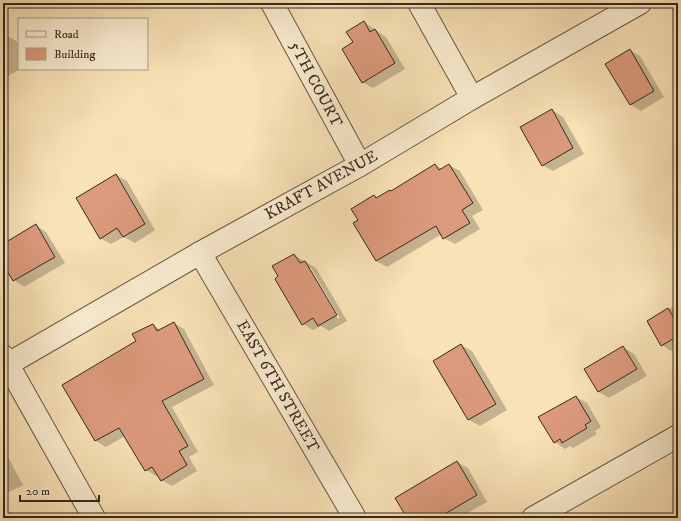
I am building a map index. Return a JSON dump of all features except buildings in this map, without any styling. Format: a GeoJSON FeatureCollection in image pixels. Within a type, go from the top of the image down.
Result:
{"type":"FeatureCollection","features":[{"type":"Feature","properties":{"kind":"street","name":"5TH COURT"},"geometry":{"type":"LineString","coordinates":[[272,3],[360,165]]}},
{"type":"Feature","properties":{"kind":"street"},"geometry":{"type":"LineString","coordinates":[[419,3],[472,98]]}},
{"type":"Feature","properties":{"kind":"street","name":"KRAFT AVENUE"},"geometry":{"type":"LineString","coordinates":[[5,362],[360,165],[472,98],[640,3]]}},
{"type":"Feature","properties":{"kind":"street","name":"EAST 6TH STREET"},"geometry":{"type":"LineString","coordinates":[[200,253],[355,518]]}},
{"type":"Feature","properties":{"kind":"street"},"geometry":{"type":"LineString","coordinates":[[5,362],[94,518]]}},
{"type":"Feature","properties":{"kind":"street"},"geometry":{"type":"LineString","coordinates":[[533,518],[678,436]]}}]}
